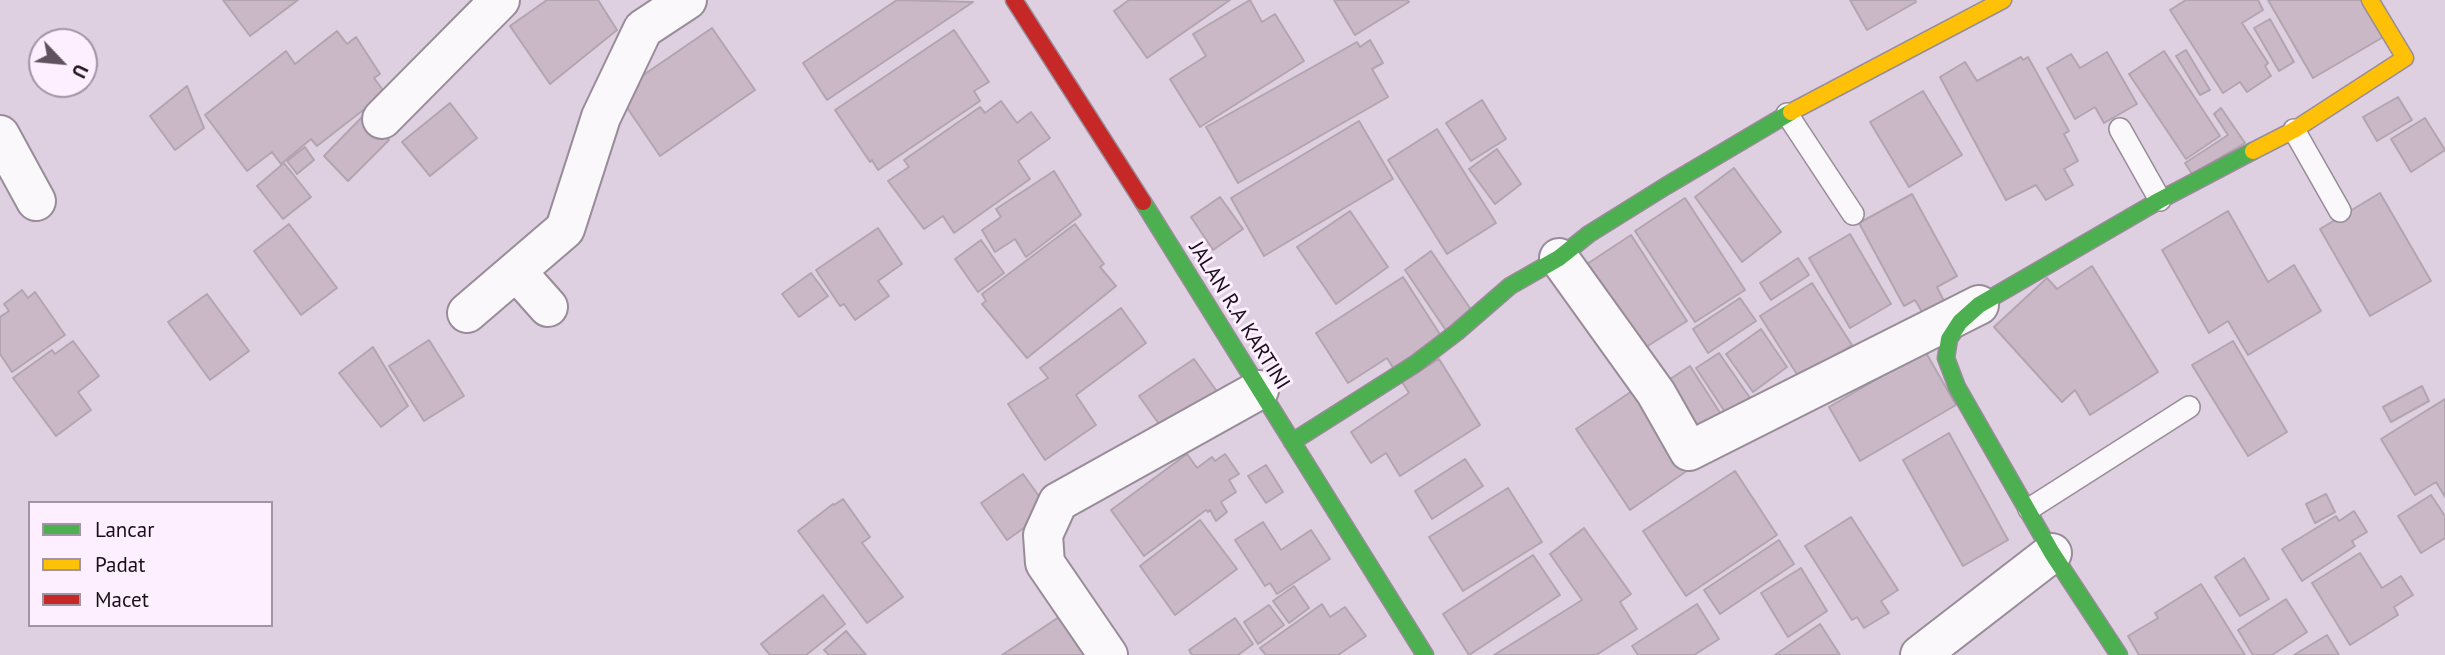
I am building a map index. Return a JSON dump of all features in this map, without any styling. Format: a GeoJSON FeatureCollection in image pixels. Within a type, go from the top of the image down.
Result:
{"type":"FeatureCollection","features":[{"type":"Feature","properties":{"kind":"street"},"geometry":{"type":"LineString","coordinates":[[382,119],[500,0]]}},
{"type":"Feature","properties":{"kind":"street"},"geometry":{"type":"LineString","coordinates":[[467,313],[565,229],[601,117],[643,29],[687,0]]}},
{"type":"Feature","properties":{"kind":"street","name":"JALAN R.A KARTINI"},"geometry":{"type":"LineString","coordinates":[[1014,0],[1180,260],[1425,655]]}},
{"type":"Feature","properties":{"kind":"street"},"geometry":{"type":"LineString","coordinates":[[1292,442],[1415,364],[1510,286],[1559,258],[1589,234],[1787,114],[2003,0]]}},
{"type":"Feature","properties":{"kind":"street"},"geometry":{"type":"LineString","coordinates":[[1559,258],[1656,393],[1689,451],[1979,305],[2160,200],[2294,130],[2405,58],[2370,0]]}},
{"type":"Feature","properties":{"kind":"street"},"geometry":{"type":"LineString","coordinates":[[0,135],[36,201]]}},
{"type":"Feature","properties":{"kind":"street"},"geometry":{"type":"LineString","coordinates":[[516,271],[548,307]]}},
{"type":"Feature","properties":{"kind":"street"},"geometry":{"type":"LineString","coordinates":[[1979,305],[1960,322],[1950,339],[1946,358],[1957,387],[2052,553],[2119,655]]}},
{"type":"Feature","properties":{"kind":"street"},"geometry":{"type":"LineString","coordinates":[[1108,655],[1045,563],[1043,534],[1058,502],[1259,390]]}},
{"type":"Feature","properties":{"kind":"street"},"geometry":{"type":"LineString","coordinates":[[1920,655],[2052,553]]}},
{"type":"Feature","properties":{"kind":"lane"},"geometry":{"type":"LineString","coordinates":[[1787,114],[1853,214]]}},
{"type":"Feature","properties":{"kind":"lane"},"geometry":{"type":"LineString","coordinates":[[2120,129],[2160,200]]}},
{"type":"Feature","properties":{"kind":"lane"},"geometry":{"type":"LineString","coordinates":[[2294,130],[2340,211]]}},
{"type":"Feature","properties":{"kind":"lane"},"geometry":{"type":"LineString","coordinates":[[2029,509],[2189,407]]}},
{"type":"Feature","properties":{"kind":"building"},"geometry":{"type":"Polygon","coordinates":[[[223,0],[298,0],[250,36],[223,0]]]}},
{"type":"Feature","properties":{"kind":"building"},"geometry":{"type":"Polygon","coordinates":[[[547,0],[598,0],[617,30],[550,84],[510,26],[547,0]]]}},
{"type":"Feature","properties":{"kind":"building"},"geometry":{"type":"Polygon","coordinates":[[[897,0],[973,2],[827,100],[803,63],[897,0]]]}},
{"type":"Feature","properties":{"kind":"building"},"geometry":{"type":"Polygon","coordinates":[[[1129,0],[1230,0],[1147,58],[1114,11],[1129,0]]]}},
{"type":"Feature","properties":{"kind":"building"},"geometry":{"type":"Polygon","coordinates":[[[1250,0],[1262,22],[1275,14],[1304,61],[1200,127],[1170,79],[1206,56],[1193,34],[1250,0]]]}},
{"type":"Feature","properties":{"kind":"building"},"geometry":{"type":"Polygon","coordinates":[[[1334,0],[1407,0],[1409,2],[1355,35],[1334,0]]]}},
{"type":"Feature","properties":{"kind":"building"},"geometry":{"type":"Polygon","coordinates":[[[1850,0],[1915,0],[1916,2],[1867,30],[1850,0]]]}},
{"type":"Feature","properties":{"kind":"building"},"geometry":{"type":"Polygon","coordinates":[[[2186,0],[2258,0],[2263,10],[2242,23],[2268,63],[2265,66],[2271,76],[2247,92],[2240,82],[2223,93],[2170,10],[2186,0]]]}},
{"type":"Feature","properties":{"kind":"building"},"geometry":{"type":"Polygon","coordinates":[[[2268,0],[2365,0],[2385,36],[2313,78],[2268,0]]]}},
{"type":"Feature","properties":{"kind":"building"},"geometry":{"type":"Polygon","coordinates":[[[2270,19],[2294,62],[2279,71],[2254,28],[2270,19]]]}},
{"type":"Feature","properties":{"kind":"building"},"geometry":{"type":"Polygon","coordinates":[[[712,28],[755,90],[660,156],[617,93],[712,28]]]}},
{"type":"Feature","properties":{"kind":"building"},"geometry":{"type":"Polygon","coordinates":[[[954,30],[989,82],[974,91],[980,101],[878,170],[835,110],[954,30]]]}},
{"type":"Feature","properties":{"kind":"building"},"geometry":{"type":"Polygon","coordinates":[[[337,31],[347,44],[356,37],[380,74],[374,78],[385,93],[317,146],[311,139],[281,164],[272,152],[247,171],[205,115],[286,51],[295,64],[337,31]]]}},
{"type":"Feature","properties":{"kind":"building"},"geometry":{"type":"Polygon","coordinates":[[[1370,40],[1383,63],[1372,69],[1388,97],[1238,183],[1206,127],[1357,42],[1360,47],[1370,40]]]}},
{"type":"Feature","properties":{"kind":"building"},"geometry":{"type":"Polygon","coordinates":[[[2186,50],[2210,90],[2200,95],[2176,56],[2186,50]]]}},
{"type":"Feature","properties":{"kind":"building"},"geometry":{"type":"Polygon","coordinates":[[[2164,51],[2220,136],[2186,159],[2129,74],[2164,51]]]}},
{"type":"Feature","properties":{"kind":"building"},"geometry":{"type":"Polygon","coordinates":[[[2107,52],[2137,104],[2104,123],[2095,107],[2075,119],[2047,68],[2071,54],[2080,68],[2107,52]]]}},
{"type":"Feature","properties":{"kind":"building"},"geometry":{"type":"Polygon","coordinates":[[[2021,57],[2023,60],[2028,57],[2069,131],[2064,134],[2078,161],[2064,169],[2073,185],[2046,200],[2036,185],[2006,200],[1940,77],[1965,62],[1977,81],[2021,57]]]}},
{"type":"Feature","properties":{"kind":"building"},"geometry":{"type":"Polygon","coordinates":[[[187,86],[204,128],[175,150],[150,116],[187,86]]]}},
{"type":"Feature","properties":{"kind":"building"},"geometry":{"type":"Polygon","coordinates":[[[1923,91],[1962,155],[1909,187],[1870,122],[1923,91]]]}},
{"type":"Feature","properties":{"kind":"building"},"geometry":{"type":"Polygon","coordinates":[[[2398,97],[2412,120],[2377,141],[2363,117],[2398,97]]]}},
{"type":"Feature","properties":{"kind":"building"},"geometry":{"type":"Polygon","coordinates":[[[1482,100],[1506,139],[1471,161],[1446,123],[1482,100]]]}},
{"type":"Feature","properties":{"kind":"building"},"geometry":{"type":"Polygon","coordinates":[[[1001,101],[1017,123],[1031,112],[1050,138],[1018,161],[1030,179],[954,233],[943,216],[924,229],[888,181],[909,167],[904,160],[980,107],[985,113],[1001,101]]]}},
{"type":"Feature","properties":{"kind":"building"},"geometry":{"type":"Polygon","coordinates":[[[450,103],[477,138],[430,176],[402,142],[450,103]]]}},
{"type":"Feature","properties":{"kind":"building"},"geometry":{"type":"Polygon","coordinates":[[[2221,108],[2245,143],[2192,174],[2185,163],[2228,135],[2214,114],[2221,108]]]}},
{"type":"Feature","properties":{"kind":"building"},"geometry":{"type":"Polygon","coordinates":[[[364,115],[389,140],[348,181],[324,156],[364,115]]]}},
{"type":"Feature","properties":{"kind":"building"},"geometry":{"type":"Polygon","coordinates":[[[2425,118],[2445,150],[2411,172],[2391,139],[2425,118]]]}},
{"type":"Feature","properties":{"kind":"building"},"geometry":{"type":"Polygon","coordinates":[[[1359,121],[1393,179],[1264,256],[1231,198],[1359,121]]]}},
{"type":"Feature","properties":{"kind":"building"},"geometry":{"type":"Polygon","coordinates":[[[1437,129],[1496,223],[1447,254],[1388,160],[1437,129]]]}},
{"type":"Feature","properties":{"kind":"building"},"geometry":{"type":"Polygon","coordinates":[[[305,147],[314,160],[297,174],[287,161],[305,147]]]}},
{"type":"Feature","properties":{"kind":"building"},"geometry":{"type":"Polygon","coordinates":[[[1497,149],[1521,184],[1495,204],[1469,169],[1497,149]]]}},
{"type":"Feature","properties":{"kind":"building"},"geometry":{"type":"Polygon","coordinates":[[[284,163],[311,197],[283,219],[257,186],[284,163]]]}},
{"type":"Feature","properties":{"kind":"building"},"geometry":{"type":"Polygon","coordinates":[[[1734,168],[1781,232],[1742,262],[1695,197],[1734,168]]]}},
{"type":"Feature","properties":{"kind":"building"},"geometry":{"type":"Polygon","coordinates":[[[1054,171],[1081,215],[1026,257],[1015,239],[995,252],[982,230],[1001,217],[996,209],[1054,171]]]}},
{"type":"Feature","properties":{"kind":"building"},"geometry":{"type":"Polygon","coordinates":[[[2380,193],[2431,281],[2370,316],[2320,229],[2380,193]]]}},
{"type":"Feature","properties":{"kind":"building"},"geometry":{"type":"Polygon","coordinates":[[[1912,194],[1957,276],[1937,287],[1946,305],[1925,317],[1915,300],[1904,306],[1859,223],[1912,194]]]}},
{"type":"Feature","properties":{"kind":"building"},"geometry":{"type":"Polygon","coordinates":[[[1220,197],[1243,229],[1213,250],[1191,217],[1220,197]]]}},
{"type":"Feature","properties":{"kind":"building"},"geometry":{"type":"Polygon","coordinates":[[[1685,198],[1745,290],[1695,322],[1635,231],[1685,198]]]}},
{"type":"Feature","properties":{"kind":"building"},"geometry":{"type":"Polygon","coordinates":[[[1350,211],[1388,267],[1336,304],[1297,247],[1350,211]]]}},
{"type":"Feature","properties":{"kind":"building"},"geometry":{"type":"Polygon","coordinates":[[[2228,211],[2268,282],[2294,265],[2321,311],[2248,355],[2228,321],[2209,333],[2162,250],[2228,211]]]}},
{"type":"Feature","properties":{"kind":"building"},"geometry":{"type":"Polygon","coordinates":[[[289,224],[337,288],[301,315],[254,251],[289,224]]]}},
{"type":"Feature","properties":{"kind":"building"},"geometry":{"type":"Polygon","coordinates":[[[1075,224],[1104,264],[1100,267],[1116,286],[1027,358],[982,304],[986,301],[982,294],[1075,224]]]}},
{"type":"Feature","properties":{"kind":"building"},"geometry":{"type":"Polygon","coordinates":[[[878,228],[902,264],[878,281],[889,296],[855,320],[844,304],[840,306],[816,270],[878,228]]]}},
{"type":"Feature","properties":{"kind":"building"},"geometry":{"type":"Polygon","coordinates":[[[1850,234],[1891,304],[1850,328],[1809,258],[1850,234]]]}},
{"type":"Feature","properties":{"kind":"building"},"geometry":{"type":"Polygon","coordinates":[[[1631,235],[1687,321],[1643,349],[1587,264],[1631,235]]]}},
{"type":"Feature","properties":{"kind":"building"},"geometry":{"type":"Polygon","coordinates":[[[981,240],[1004,273],[978,292],[955,259],[981,240]]]}},
{"type":"Feature","properties":{"kind":"building"},"geometry":{"type":"Polygon","coordinates":[[[1431,251],[1474,314],[1447,332],[1405,270],[1431,251]]]}},
{"type":"Feature","properties":{"kind":"building"},"geometry":{"type":"Polygon","coordinates":[[[1798,258],[1809,275],[1771,300],[1760,283],[1798,258]]]}},
{"type":"Feature","properties":{"kind":"building"},"geometry":{"type":"Polygon","coordinates":[[[2092,266],[2158,372],[2090,415],[2075,390],[2062,402],[1994,327],[2047,278],[2057,289],[2092,266]]]}},
{"type":"Feature","properties":{"kind":"building"},"geometry":{"type":"Polygon","coordinates":[[[811,273],[828,296],[799,317],[782,294],[811,273]]]}},
{"type":"Feature","properties":{"kind":"building"},"geometry":{"type":"Polygon","coordinates":[[[1403,277],[1443,339],[1395,371],[1387,358],[1348,383],[1316,333],[1403,277]]]}},
{"type":"Feature","properties":{"kind":"building"},"geometry":{"type":"Polygon","coordinates":[[[1812,283],[1852,345],[1800,379],[1760,316],[1812,283]]]}},
{"type":"Feature","properties":{"kind":"building"},"geometry":{"type":"Polygon","coordinates":[[[22,290],[28,298],[35,292],[65,335],[12,372],[0,354],[0,317],[9,311],[4,304],[22,290]]]}},
{"type":"Feature","properties":{"kind":"building"},"geometry":{"type":"Polygon","coordinates":[[[207,294],[249,351],[210,380],[168,322],[207,294]]]}},
{"type":"Feature","properties":{"kind":"building"},"geometry":{"type":"Polygon","coordinates":[[[1740,298],[1756,321],[1708,353],[1693,329],[1740,298]]]}},
{"type":"Feature","properties":{"kind":"building"},"geometry":{"type":"Polygon","coordinates":[[[1121,308],[1146,343],[1076,395],[1096,425],[1045,460],[1008,404],[1048,378],[1040,368],[1121,308]]]}},
{"type":"Feature","properties":{"kind":"building"},"geometry":{"type":"Polygon","coordinates":[[[1761,329],[1787,367],[1753,392],[1726,354],[1761,329]]]}},
{"type":"Feature","properties":{"kind":"building"},"geometry":{"type":"Polygon","coordinates":[[[429,340],[464,396],[424,421],[389,366],[429,340]]]}},
{"type":"Feature","properties":{"kind":"building"},"geometry":{"type":"Polygon","coordinates":[[[73,341],[99,376],[78,392],[91,410],[56,436],[13,378],[52,350],[55,354],[73,341]]]}},
{"type":"Feature","properties":{"kind":"building"},"geometry":{"type":"Polygon","coordinates":[[[2233,341],[2287,432],[2248,456],[2192,365],[2233,341]]]}},
{"type":"Feature","properties":{"kind":"building"},"geometry":{"type":"Polygon","coordinates":[[[373,347],[408,406],[381,427],[339,373],[373,347]]]}},
{"type":"Feature","properties":{"kind":"building"},"geometry":{"type":"Polygon","coordinates":[[[1925,351],[1956,405],[1860,461],[1829,407],[1925,351]]]}},
{"type":"Feature","properties":{"kind":"building"},"geometry":{"type":"Polygon","coordinates":[[[1719,353],[1750,398],[1727,415],[1696,368],[1719,353]]]}},
{"type":"Feature","properties":{"kind":"building"},"geometry":{"type":"Polygon","coordinates":[[[1194,359],[1218,393],[1164,431],[1139,396],[1194,359]]]}},
{"type":"Feature","properties":{"kind":"building"},"geometry":{"type":"Polygon","coordinates":[[[1439,359],[1480,425],[1400,476],[1386,453],[1371,463],[1351,432],[1409,393],[1402,382],[1439,359]]]}},
{"type":"Feature","properties":{"kind":"building"},"geometry":{"type":"Polygon","coordinates":[[[1690,366],[1726,422],[1700,439],[1664,383],[1690,366]]]}},
{"type":"Feature","properties":{"kind":"building"},"geometry":{"type":"Polygon","coordinates":[[[2422,386],[2429,401],[2391,422],[2383,407],[2422,386]]]}},
{"type":"Feature","properties":{"kind":"building"},"geometry":{"type":"Polygon","coordinates":[[[1638,387],[1691,468],[1630,510],[1576,429],[1638,387]]]}},
{"type":"Feature","properties":{"kind":"building"},"geometry":{"type":"Polygon","coordinates":[[[2445,399],[2445,497],[2436,482],[2415,495],[2381,439],[2445,399]]]}},
{"type":"Feature","properties":{"kind":"building"},"geometry":{"type":"Polygon","coordinates":[[[1949,433],[2008,540],[1963,566],[1903,460],[1949,433]]]}},
{"type":"Feature","properties":{"kind":"building"},"geometry":{"type":"Polygon","coordinates":[[[1187,454],[1197,468],[1212,457],[1215,461],[1225,454],[1239,474],[1229,480],[1236,492],[1221,502],[1227,512],[1216,521],[1210,510],[1206,510],[1144,556],[1111,510],[1187,454]]]}},
{"type":"Feature","properties":{"kind":"building"},"geometry":{"type":"Polygon","coordinates":[[[1465,459],[1483,486],[1432,519],[1415,491],[1465,459]]]}},
{"type":"Feature","properties":{"kind":"building"},"geometry":{"type":"Polygon","coordinates":[[[1266,465],[1283,492],[1266,503],[1248,476],[1266,465]]]}},
{"type":"Feature","properties":{"kind":"building"},"geometry":{"type":"Polygon","coordinates":[[[1735,471],[1777,535],[1686,596],[1643,531],[1735,471]]]}},
{"type":"Feature","properties":{"kind":"building"},"geometry":{"type":"Polygon","coordinates":[[[1023,474],[1049,510],[1007,540],[981,503],[1023,474]]]}},
{"type":"Feature","properties":{"kind":"building"},"geometry":{"type":"Polygon","coordinates":[[[1508,488],[1542,542],[1463,591],[1429,537],[1508,488]]]}},
{"type":"Feature","properties":{"kind":"building"},"geometry":{"type":"Polygon","coordinates":[[[2326,494],[2335,512],[2315,523],[2306,504],[2326,494]]]}},
{"type":"Feature","properties":{"kind":"building"},"geometry":{"type":"Polygon","coordinates":[[[2431,495],[2445,516],[2445,538],[2421,553],[2398,516],[2431,495]]]}},
{"type":"Feature","properties":{"kind":"building"},"geometry":{"type":"Polygon","coordinates":[[[843,499],[870,537],[862,543],[903,597],[867,623],[798,531],[843,499]]]}},
{"type":"Feature","properties":{"kind":"building"},"geometry":{"type":"Polygon","coordinates":[[[2354,511],[2367,532],[2352,541],[2355,546],[2302,581],[2282,549],[2336,516],[2339,521],[2354,511]]]}},
{"type":"Feature","properties":{"kind":"building"},"geometry":{"type":"Polygon","coordinates":[[[1851,517],[1898,590],[1881,601],[1889,613],[1864,628],[1857,617],[1852,620],[1805,546],[1851,517]]]}},
{"type":"Feature","properties":{"kind":"building"},"geometry":{"type":"Polygon","coordinates":[[[1200,520],[1237,569],[1175,615],[1140,566],[1200,520]]]}},
{"type":"Feature","properties":{"kind":"building"},"geometry":{"type":"Polygon","coordinates":[[[1263,522],[1281,550],[1311,530],[1330,559],[1277,594],[1270,583],[1265,586],[1235,540],[1263,522]]]}},
{"type":"Feature","properties":{"kind":"building"},"geometry":{"type":"Polygon","coordinates":[[[1584,528],[1631,594],[1620,602],[1637,629],[1596,655],[1494,655],[1582,600],[1550,554],[1584,528]]]}},
{"type":"Feature","properties":{"kind":"building"},"geometry":{"type":"Polygon","coordinates":[[[1779,540],[1794,564],[1720,614],[1704,590],[1779,540]]]}},
{"type":"Feature","properties":{"kind":"building"},"geometry":{"type":"Polygon","coordinates":[[[2360,553],[2382,588],[2401,576],[2413,595],[2394,607],[2398,615],[2350,645],[2312,583],[2360,553]]]}},
{"type":"Feature","properties":{"kind":"building"},"geometry":{"type":"Polygon","coordinates":[[[1533,555],[1560,595],[1469,655],[1443,614],[1533,555]]]}},
{"type":"Feature","properties":{"kind":"building"},"geometry":{"type":"Polygon","coordinates":[[[2244,558],[2269,599],[2240,616],[2215,577],[2244,558]]]}},
{"type":"Feature","properties":{"kind":"building"},"geometry":{"type":"Polygon","coordinates":[[[1801,568],[1827,611],[1788,637],[1761,593],[1801,568]]]}},
{"type":"Feature","properties":{"kind":"building"},"geometry":{"type":"Polygon","coordinates":[[[2201,584],[2245,655],[2139,655],[2128,636],[2158,618],[2155,613],[2201,584]]]}},
{"type":"Feature","properties":{"kind":"building"},"geometry":{"type":"Polygon","coordinates":[[[1294,586],[1309,608],[1289,623],[1273,601],[1294,586]]]}},
{"type":"Feature","properties":{"kind":"building"},"geometry":{"type":"Polygon","coordinates":[[[823,595],[845,624],[806,655],[770,655],[761,644],[823,595]]]}},
{"type":"Feature","properties":{"kind":"building"},"geometry":{"type":"Polygon","coordinates":[[[2286,599],[2307,632],[2272,655],[2253,655],[2238,630],[2286,599]]]}},
{"type":"Feature","properties":{"kind":"building"},"geometry":{"type":"Polygon","coordinates":[[[1322,604],[1330,617],[1345,607],[1366,636],[1338,655],[1266,655],[1260,648],[1322,604]]]}},
{"type":"Feature","properties":{"kind":"building"},"geometry":{"type":"Polygon","coordinates":[[[1697,604],[1719,639],[1694,655],[1638,655],[1632,646],[1697,604]]]}},
{"type":"Feature","properties":{"kind":"building"},"geometry":{"type":"Polygon","coordinates":[[[1269,605],[1284,625],[1258,644],[1244,622],[1269,605]]]}},
{"type":"Feature","properties":{"kind":"building"},"geometry":{"type":"Polygon","coordinates":[[[1068,611],[1097,655],[1002,655],[1068,611]]]}},
{"type":"Feature","properties":{"kind":"building"},"geometry":{"type":"Polygon","coordinates":[[[1235,618],[1253,644],[1238,655],[1192,655],[1189,650],[1235,618]]]}},
{"type":"Feature","properties":{"kind":"building"},"geometry":{"type":"Polygon","coordinates":[[[1820,624],[1840,655],[1775,655],[1820,624]]]}},
{"type":"Feature","properties":{"kind":"building"},"geometry":{"type":"Polygon","coordinates":[[[846,631],[866,655],[829,655],[824,650],[846,631]]]}},
{"type":"Feature","properties":{"kind":"building"},"geometry":{"type":"Polygon","coordinates":[[[2327,635],[2339,655],[2294,655],[2327,635]]]}},
{"type":"Feature","properties":{"kind":"traffic: fast"},"geometry":{"type":"LineString","coordinates":[[1292,442],[1415,364],[1510,286],[1559,258],[1589,234],[1666,186],[1791,112]]}},
{"type":"Feature","properties":{"kind":"traffic: fast"},"geometry":{"type":"LineString","coordinates":[[2119,655],[2052,553],[1957,387],[1946,358],[1949,339],[1960,322],[1979,305],[2160,200],[2253,151]]}},
{"type":"Feature","properties":{"kind":"traffic: fast"},"geometry":{"type":"LineString","coordinates":[[1143,202],[1425,655]]}},
{"type":"Feature","properties":{"kind":"traffic: slow"},"geometry":{"type":"LineString","coordinates":[[1791,112],[2003,0]]}},
{"type":"Feature","properties":{"kind":"traffic: slow"},"geometry":{"type":"LineString","coordinates":[[2253,151],[2294,130],[2405,58],[2370,0]]}},
{"type":"Feature","properties":{"kind":"traffic: jam"},"geometry":{"type":"LineString","coordinates":[[1014,0],[1143,202]]}}]}
